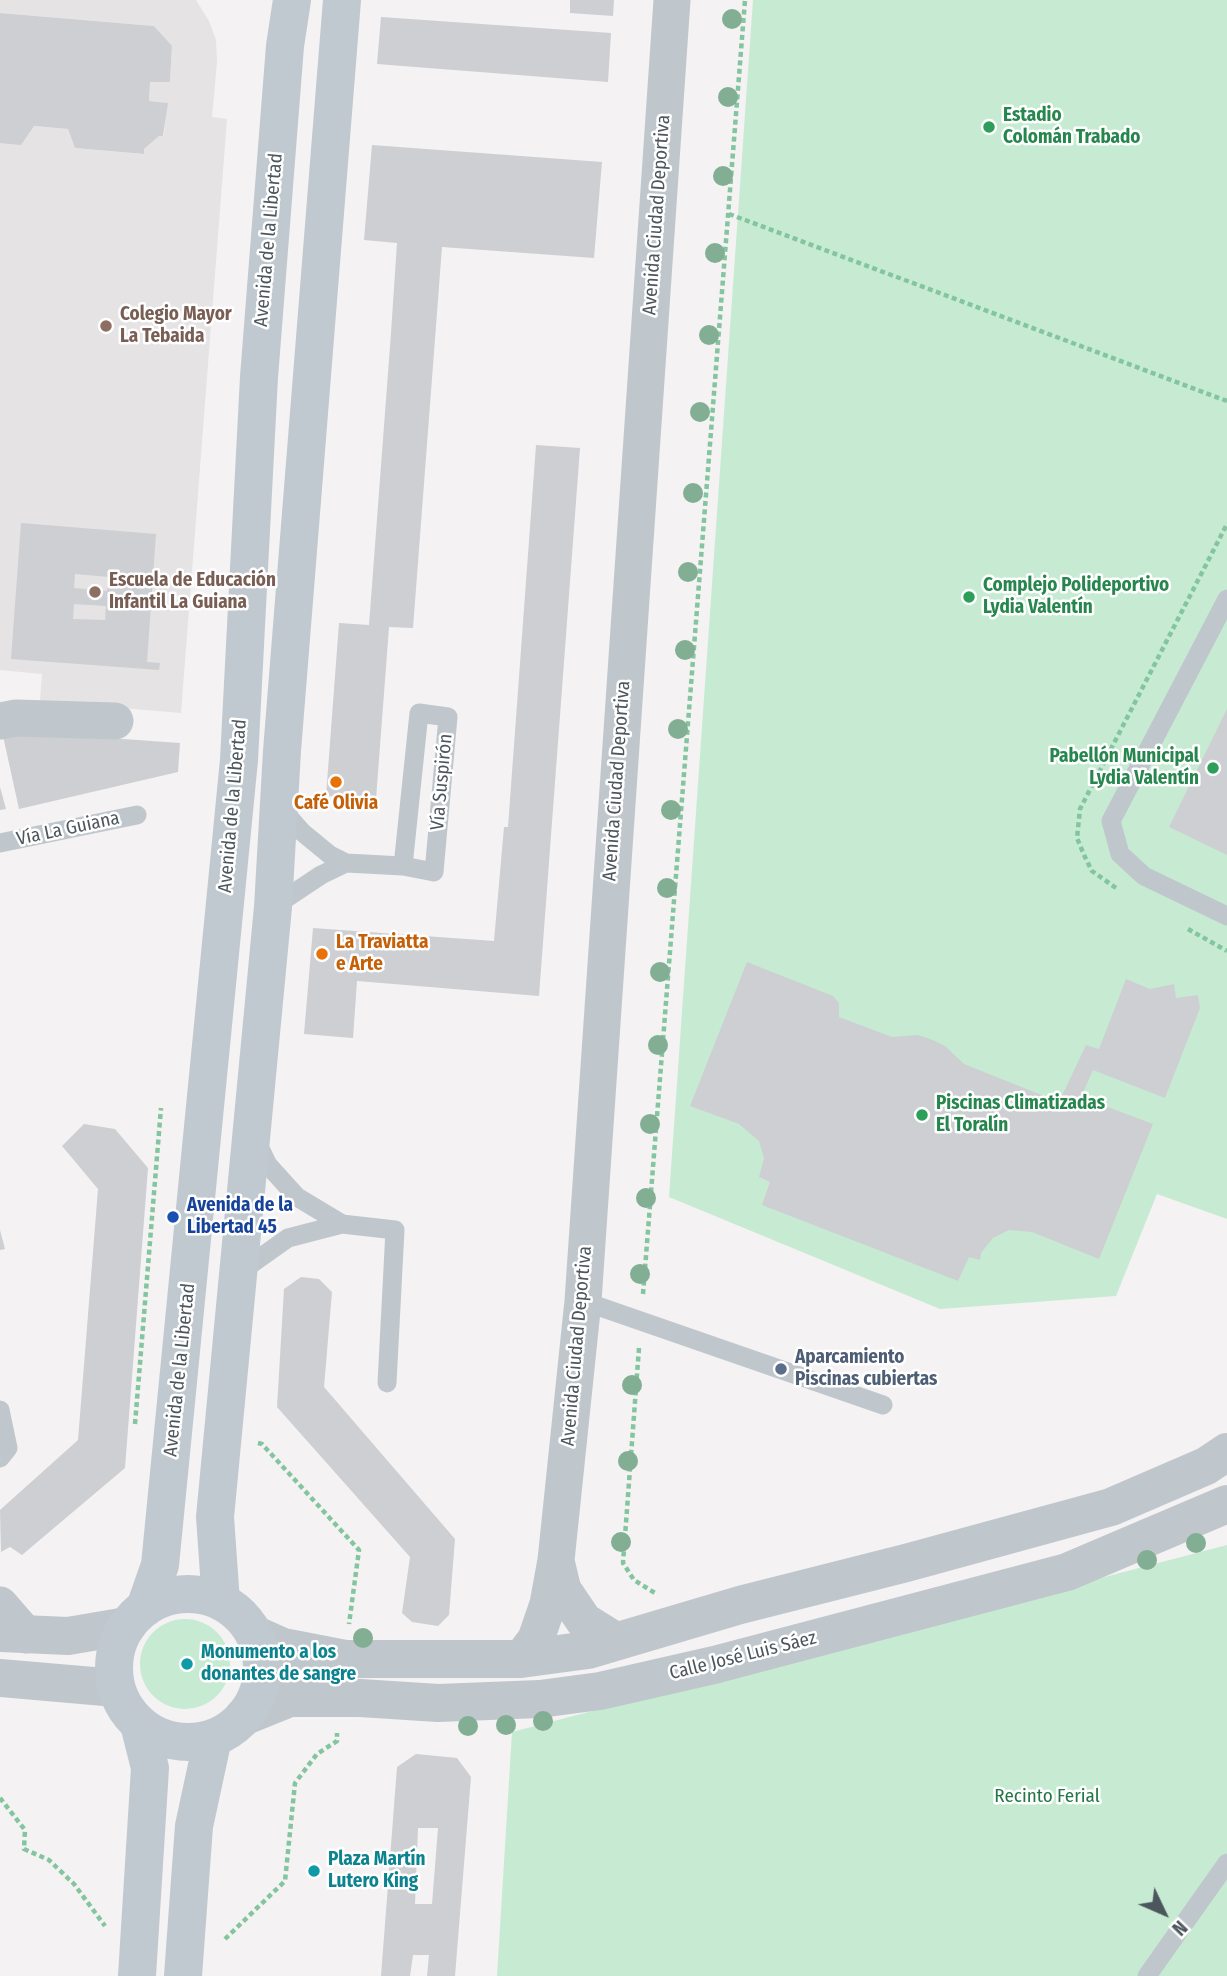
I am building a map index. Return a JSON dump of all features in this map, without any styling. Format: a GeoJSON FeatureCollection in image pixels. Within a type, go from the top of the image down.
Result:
{"type":"FeatureCollection","features":[{"type":"Feature","properties":{"kind":"main road","name":"Avenida de la Libertad"},"geometry":{"type":"LineString","coordinates":[[136,1617],[160,1565],[162,1553],[239,760],[259,377],[291,0]]}},
{"type":"Feature","properties":{"kind":"main road"},"geometry":{"type":"LineString","coordinates":[[221,1602],[215,1517],[273,907],[343,1]]}},
{"type":"Feature","properties":{"kind":"main road"},"geometry":{"type":"LineString","coordinates":[[259,377],[312,383]]}},
{"type":"Feature","properties":{"kind":"main road"},"geometry":{"type":"LineString","coordinates":[[256,422],[308,428]]}},
{"type":"Feature","properties":{"kind":"main road"},"geometry":{"type":"LineString","coordinates":[[184,1976],[194,1826],[228,1728],[255,1699],[261,1677],[261,1655],[254,1634],[240,1615],[221,1602],[195,1594],[169,1596],[136,1617],[115,1656],[116,1689],[125,1708],[139,1724],[156,1735],[174,1741],[194,1742],[228,1728]]}},
{"type":"Feature","properties":{"kind":"main road"},"geometry":{"type":"LineString","coordinates":[[136,1976],[150,1768],[139,1724]]}},
{"type":"Feature","properties":{"kind":"street","name":"Avenida Ciudad Deportiva"},"geometry":{"type":"LineString","coordinates":[[521,1659],[537,1639],[548,1604],[556,1560],[583,1301],[672,0]]}},
{"type":"Feature","properties":{"kind":"street"},"geometry":{"type":"LineString","coordinates":[[0,721],[16,718],[115,721]]}},
{"type":"Feature","properties":{"kind":"street"},"geometry":{"type":"LineString","coordinates":[[254,1634],[283,1647],[345,1659],[521,1659],[588,1650],[740,1605],[1111,1507],[1206,1466],[1227,1452]]}},
{"type":"Feature","properties":{"kind":"street","name":"Calle José Luis Sáez"},"geometry":{"type":"LineString","coordinates":[[228,1728],[290,1698],[334,1697],[449,1703],[540,1699],[600,1691],[715,1665],[1067,1572],[1227,1504]]}},
{"type":"Feature","properties":{"kind":"street","name":"Avenida Ciudad Deportiva"},"geometry":{"type":"LineString","coordinates":[[556,1560],[563,1590],[584,1621],[616,1641]]}},
{"type":"Feature","properties":{"kind":"street"},"geometry":{"type":"LineString","coordinates":[[0,1605],[13,1634],[68,1636],[136,1617]]}},
{"type":"Feature","properties":{"kind":"street"},"geometry":{"type":"LineString","coordinates":[[0,1678],[116,1689]]}},
{"type":"Feature","properties":{"kind":"lane"},"geometry":{"type":"LineString","coordinates":[[1227,599],[1111,821],[1120,855],[1144,876],[1227,916]]}},
{"type":"Feature","properties":{"kind":"lane","name":"Vía Suspirón"},"geometry":{"type":"LineString","coordinates":[[346,863],[403,866],[434,872],[448,718],[419,713],[403,866]]}},
{"type":"Feature","properties":{"kind":"lane"},"geometry":{"type":"LineString","coordinates":[[279,806],[311,839],[330,855],[346,863]]}},
{"type":"Feature","properties":{"kind":"lane","name":"Vía La Guiana"},"geometry":{"type":"LineString","coordinates":[[0,843],[137,815]]}},
{"type":"Feature","properties":{"kind":"lane"},"geometry":{"type":"LineString","coordinates":[[273,907],[321,875],[346,863]]}},
{"type":"Feature","properties":{"kind":"lane"},"geometry":{"type":"LineString","coordinates":[[253,1133],[268,1166],[284,1184],[297,1197],[342,1224]]}},
{"type":"Feature","properties":{"kind":"lane"},"geometry":{"type":"LineString","coordinates":[[240,1272],[288,1238],[342,1224],[395,1230],[387,1383]]}},
{"type":"Feature","properties":{"kind":"lane"},"geometry":{"type":"LineString","coordinates":[[583,1301],[883,1405]]}},
{"type":"Feature","properties":{"kind":"lane"},"geometry":{"type":"LineString","coordinates":[[0,1410],[8,1448],[0,1458]]}},
{"type":"Feature","properties":{"kind":"lane"},"geometry":{"type":"LineString","coordinates":[[1147,1976],[1227,1863]]}},
{"type":"Feature","properties":{"kind":"path"},"geometry":{"type":"LineString","coordinates":[[665,1591],[653,1593],[634,1580],[623,1563],[745,0]]}},
{"type":"Feature","properties":{"kind":"path"},"geometry":{"type":"LineString","coordinates":[[729,214],[1227,401]]}},
{"type":"Feature","properties":{"kind":"path"},"geometry":{"type":"LineString","coordinates":[[262,1444],[359,1550],[345,1659]]}},
{"type":"Feature","properties":{"kind":"path"},"geometry":{"type":"LineString","coordinates":[[225,1939],[285,1881],[295,1783],[317,1754],[337,1741],[334,1697]]}},
{"type":"Feature","properties":{"kind":"path"},"geometry":{"type":"LineString","coordinates":[[0,1798],[24,1830],[24,1849],[49,1860],[74,1884],[105,1926]]}},
{"type":"Feature","properties":{"kind":"shaded area","name":"Colegio Mayor La Tebaida"},"geometry":{"type":"Polygon","coordinates":[[[0,0],[196,0],[209,21],[216,40],[217,62],[212,117],[227,119],[181,713],[40,701],[42,674],[0,670],[0,143],[34,126],[68,129],[75,148],[143,154],[144,149],[159,136],[164,136],[167,103],[149,101],[150,82],[170,82],[172,47],[154,26],[0,13],[0,0]]]}},
{"type":"Feature","properties":{"kind":"green space","name":"Complejo Polideportivo Lydia Valentín"},"geometry":{"type":"Polygon","coordinates":[[[753,0],[1227,0],[1227,1219],[1157,1194],[1116,1296],[940,1309],[669,1197],[753,0]]]}},
{"type":"Feature","properties":{"kind":"green space","name":"Recinto Ferial"},"geometry":{"type":"Polygon","coordinates":[[[1227,1545],[1227,1976],[497,1976],[512,1732],[1227,1545]]]}},
{"type":"Feature","properties":{"kind":"green space"},"geometry":{"type":"Polygon","coordinates":[[[176,1619],[194,1619],[210,1626],[223,1639],[230,1655],[230,1673],[223,1689],[210,1702],[194,1709],[176,1709],[160,1702],[147,1689],[140,1673],[140,1655],[147,1639],[160,1626],[176,1619]]]}},
{"type":"Feature","properties":{"kind":"building"},"geometry":{"type":"Polygon","coordinates":[[[570,0],[614,0],[613,16],[570,13],[570,0]]]}},
{"type":"Feature","properties":{"kind":"building"},"geometry":{"type":"Polygon","coordinates":[[[0,13],[154,26],[172,46],[170,82],[150,82],[149,101],[168,103],[163,136],[159,136],[144,149],[144,154],[75,148],[68,129],[34,126],[21,145],[0,143],[0,13]]]}},
{"type":"Feature","properties":{"kind":"building"},"geometry":{"type":"Polygon","coordinates":[[[381,17],[611,33],[608,82],[377,64],[381,17]]]}},
{"type":"Feature","properties":{"kind":"building"},"geometry":{"type":"Polygon","coordinates":[[[372,145],[602,162],[594,258],[442,247],[413,628],[389,627],[376,799],[326,796],[339,623],[369,625],[391,333],[397,243],[364,240],[372,145]]]}},
{"type":"Feature","properties":{"kind":"building"},"geometry":{"type":"Polygon","coordinates":[[[536,445],[580,448],[539,996],[357,981],[353,1038],[304,1034],[313,928],[494,941],[504,827],[508,827],[536,445]]]}},
{"type":"Feature","properties":{"kind":"building"},"geometry":{"type":"Polygon","coordinates":[[[21,523],[156,534],[147,662],[160,663],[159,670],[11,659],[21,523]],[[75,574],[74,588],[107,591],[109,577],[75,574]],[[74,604],[73,619],[105,620],[106,606],[74,604]]]}},
{"type":"Feature","properties":{"kind":"building","name":"Pabellón Municipal Lydia Valentín"},"geometry":{"type":"Polygon","coordinates":[[[1227,709],[1227,855],[1169,827],[1227,709]]]}},
{"type":"Feature","properties":{"kind":"building"},"geometry":{"type":"Polygon","coordinates":[[[24,732],[180,743],[178,772],[19,809],[3,736],[24,732]]]}},
{"type":"Feature","properties":{"kind":"building"},"geometry":{"type":"Polygon","coordinates":[[[0,787],[6,809],[0,810],[0,787]]]}},
{"type":"Feature","properties":{"kind":"building","name":"Piscinas Climatizadas El Toralín"},"geometry":{"type":"Polygon","coordinates":[[[747,962],[833,996],[839,1003],[839,1017],[892,1037],[918,1035],[933,1040],[945,1046],[964,1064],[1059,1102],[1086,1045],[1099,1049],[1126,979],[1150,989],[1174,984],[1176,998],[1198,995],[1200,1008],[1165,1098],[1093,1070],[1081,1097],[1153,1124],[1099,1259],[1032,1232],[1009,1230],[993,1238],[981,1253],[980,1260],[969,1257],[958,1281],[762,1205],[770,1182],[759,1177],[764,1158],[759,1141],[739,1124],[690,1106],[747,962]]]}},
{"type":"Feature","properties":{"kind":"building"},"geometry":{"type":"Polygon","coordinates":[[[84,1124],[115,1129],[148,1168],[125,1468],[22,1555],[10,1547],[1,1552],[0,1510],[78,1440],[98,1189],[62,1146],[84,1124]]]}},
{"type":"Feature","properties":{"kind":"building"},"geometry":{"type":"Polygon","coordinates":[[[0,1230],[5,1249],[0,1250],[0,1230]]]}},
{"type":"Feature","properties":{"kind":"building"},"geometry":{"type":"Polygon","coordinates":[[[301,1277],[319,1279],[332,1292],[324,1387],[455,1539],[449,1615],[438,1626],[412,1622],[402,1613],[410,1557],[277,1407],[284,1289],[301,1277]]]}},
{"type":"Feature","properties":{"kind":"building"},"geometry":{"type":"Polygon","coordinates":[[[416,1754],[457,1758],[471,1777],[455,1976],[427,1976],[429,1955],[413,1955],[410,1976],[381,1976],[397,1767],[416,1754]],[[418,1828],[415,1904],[432,1904],[438,1828],[418,1828]]]}},
{"type":"Feature","properties":{"kind":"place","name":"Estadio Colomán Trabado"},"geometry":{"type":"Point","coordinates":[989,127]}},
{"type":"Feature","properties":{"kind":"place","name":"Colegio Mayor La Tebaida"},"geometry":{"type":"Point","coordinates":[106,326]}},
{"type":"Feature","properties":{"kind":"place","name":"Escuela de Educación Infantil La Guiana"},"geometry":{"type":"Point","coordinates":[95,592]}},
{"type":"Feature","properties":{"kind":"place","name":"Complejo Polideportivo Lydia Valentín"},"geometry":{"type":"Point","coordinates":[969,597]}},
{"type":"Feature","properties":{"kind":"place","name":"Pabellón Municipal Lydia Valentín"},"geometry":{"type":"Point","coordinates":[1213,768]}},
{"type":"Feature","properties":{"kind":"place","name":"Café Olivia"},"geometry":{"type":"Point","coordinates":[336,782]}},
{"type":"Feature","properties":{"kind":"place","name":"La Traviatta e Arte"},"geometry":{"type":"Point","coordinates":[322,954]}},
{"type":"Feature","properties":{"kind":"place","name":"Piscinas Climatizadas El Toralín"},"geometry":{"type":"Point","coordinates":[922,1115]}},
{"type":"Feature","properties":{"kind":"place","name":"Avenida de la Libertad 45"},"geometry":{"type":"Point","coordinates":[173,1217]}},
{"type":"Feature","properties":{"kind":"place","name":"Aparcamiento Piscinas cubiertas"},"geometry":{"type":"Point","coordinates":[781,1369]}},
{"type":"Feature","properties":{"kind":"place","name":"Monumento a los donantes de sangre"},"geometry":{"type":"Point","coordinates":[187,1664]}},
{"type":"Feature","properties":{"kind":"place","name":"Plaza Martín Lutero King"},"geometry":{"type":"Point","coordinates":[314,1871]}}]}
